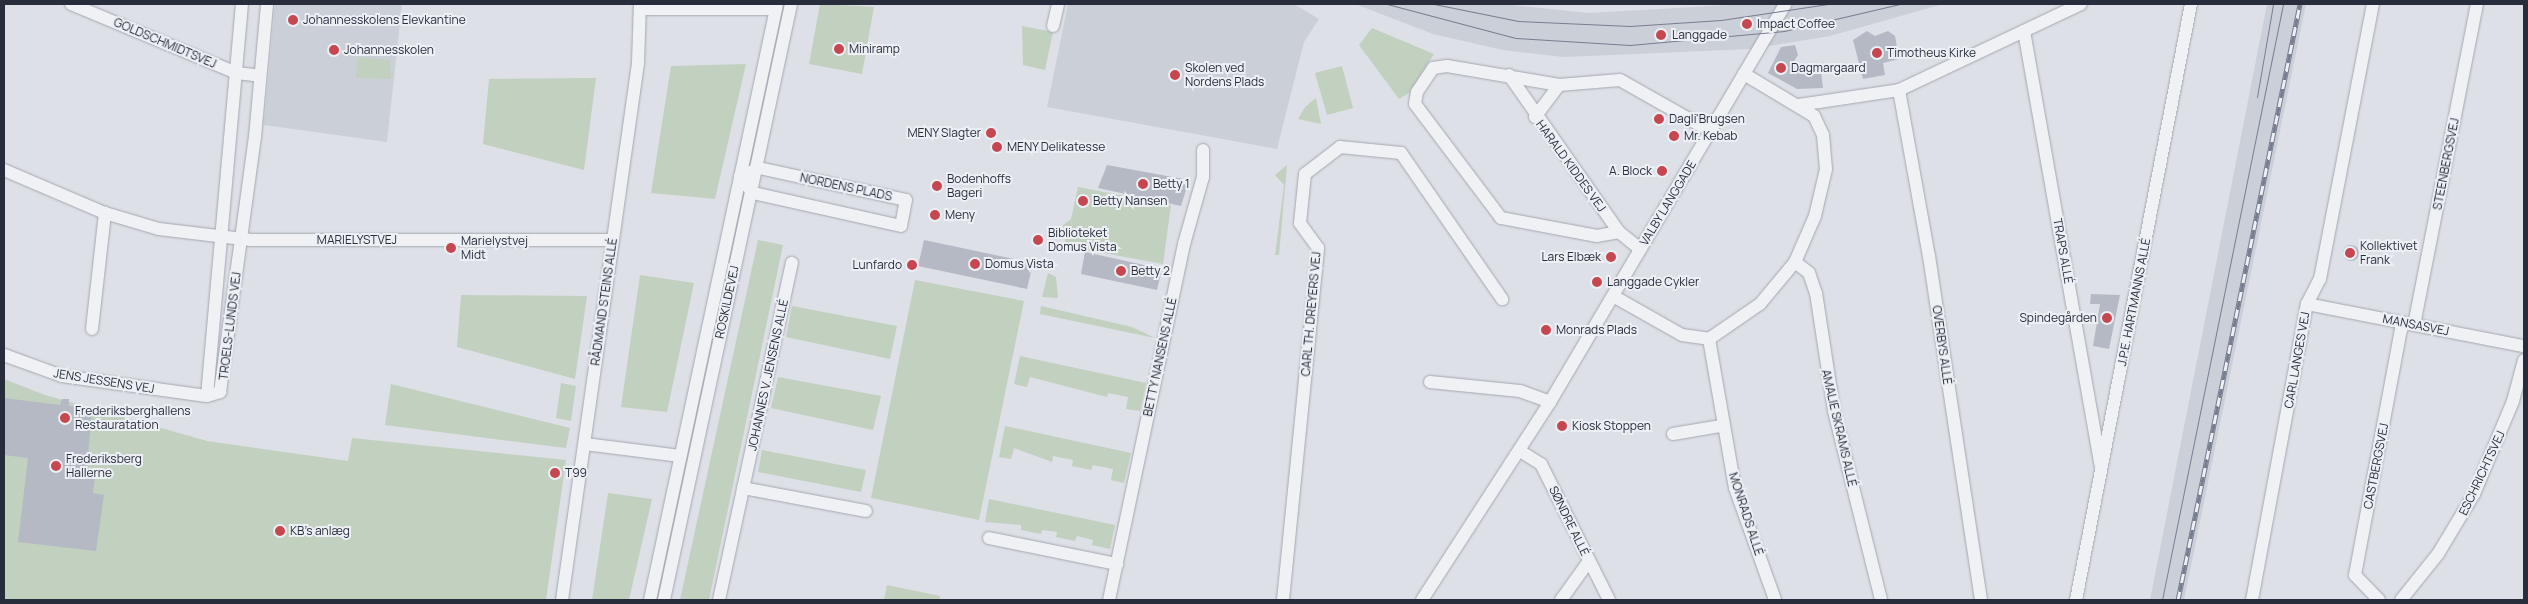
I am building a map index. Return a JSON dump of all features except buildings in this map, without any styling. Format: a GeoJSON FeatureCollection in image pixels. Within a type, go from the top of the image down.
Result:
{"type":"FeatureCollection","features":[{"type":"Feature","properties":{"kind":"street","name":"GOLDSCHMIDTSVEJ"},"geometry":{"type":"LineString","coordinates":[[71,4],[237,74],[260,76]]}},
{"type":"Feature","properties":{"kind":"street","name":"TROELS-LUNDS VEJ"},"geometry":{"type":"LineString","coordinates":[[242,4],[207,396],[220,392],[225,383],[267,4]]}},
{"type":"Feature","properties":{"kind":"street","name":"ROSKILDEVEJ"},"geometry":{"type":"LineString","coordinates":[[664,600],[759,168],[791,4]]}},
{"type":"Feature","properties":{"kind":"street"},"geometry":{"type":"LineString","coordinates":[[1054,26],[1058,4]]}},
{"type":"Feature","properties":{"kind":"street","name":"VALBY LANGGADE"},"geometry":{"type":"LineString","coordinates":[[1422,600],[1550,402],[1785,4]]}},
{"type":"Feature","properties":{"kind":"street"},"geometry":{"type":"LineString","coordinates":[[1799,106],[1899,90],[2081,4]]}},
{"type":"Feature","properties":{"kind":"street","name":"J.P.E. HARTMANNS ALLÉ"},"geometry":{"type":"LineString","coordinates":[[2076,600],[2191,4]]}},
{"type":"Feature","properties":{"kind":"street","name":"CARL LANGES VEJ"},"geometry":{"type":"LineString","coordinates":[[2252,600],[2308,304],[2320,280],[2373,4]]}},
{"type":"Feature","properties":{"kind":"street","name":"STEENBERGSVEJ"},"geometry":{"type":"LineString","coordinates":[[2408,324],[2477,4]]}},
{"type":"Feature","properties":{"kind":"street"},"geometry":{"type":"LineString","coordinates":[[640,7],[776,7]]}},
{"type":"Feature","properties":{"kind":"street","name":"RÅDMAND STEINS ALLÉ"},"geometry":{"type":"LineString","coordinates":[[562,600],[638,63],[640,7]]}},
{"type":"Feature","properties":{"kind":"street","name":"ROSKILDEVEJ"},"geometry":{"type":"LineString","coordinates":[[650,600],[776,7]]}},
{"type":"Feature","properties":{"kind":"street","name":"TRAPS ALLÉ"},"geometry":{"type":"LineString","coordinates":[[2024,31],[2101,472]]}},
{"type":"Feature","properties":{"kind":"street"},"geometry":{"type":"LineString","coordinates":[[1619,232],[1597,236],[1501,218],[1415,104],[1417,92],[1433,68],[1447,66],[1559,85],[1620,80],[1710,131]]}},
{"type":"Feature","properties":{"kind":"street"},"geometry":{"type":"LineString","coordinates":[[1613,296],[1682,335],[1709,339],[1753,310],[1795,262],[1815,216],[1826,169],[1823,135],[1814,116],[1744,74]]}},
{"type":"Feature","properties":{"kind":"street","name":"HARALD KIDDES VEJ"},"geometry":{"type":"LineString","coordinates":[[1509,75],[1535,117],[1619,232],[1640,249]]}},
{"type":"Feature","properties":{"kind":"street"},"geometry":{"type":"LineString","coordinates":[[1535,117],[1559,85]]}},
{"type":"Feature","properties":{"kind":"street","name":"OVERBYS ALLÉ"},"geometry":{"type":"LineString","coordinates":[[1899,90],[1929,256],[1981,600]]}},
{"type":"Feature","properties":{"kind":"street","name":"CARL TH. DREYERS VEJ"},"geometry":{"type":"LineString","coordinates":[[1283,600],[1318,248],[1300,222],[1305,174],[1340,147],[1401,153],[1495,279],[1502,299]]}},
{"type":"Feature","properties":{"kind":"street","name":"BETTY NANSENS ALLÉ"},"geometry":{"type":"LineString","coordinates":[[1109,600],[1184,244],[1201,186],[1203,150]]}},
{"type":"Feature","properties":{"kind":"street"},"geometry":{"type":"LineString","coordinates":[[753,193],[740,177],[759,168]]}},
{"type":"Feature","properties":{"kind":"street","name":"NORDENS PLADS"},"geometry":{"type":"LineString","coordinates":[[753,193],[901,226],[906,200],[759,168]]}},
{"type":"Feature","properties":{"kind":"street","name":"MARIELYSTVEJ"},"geometry":{"type":"LineString","coordinates":[[4,170],[104,213],[159,229],[240,237],[612,240]]}},
{"type":"Feature","properties":{"kind":"street"},"geometry":{"type":"LineString","coordinates":[[92,329],[104,213]]}},
{"type":"Feature","properties":{"kind":"street","name":"AMALIE SKRAMS ALLÉ"},"geometry":{"type":"LineString","coordinates":[[1795,262],[1809,272],[1816,293],[1834,411],[1881,600]]}},
{"type":"Feature","properties":{"kind":"street","name":"JOHANNES V. JENSENS ALLÉ"},"geometry":{"type":"LineString","coordinates":[[719,600],[792,263]]}},
{"type":"Feature","properties":{"kind":"street","name":"MANSASVEJ"},"geometry":{"type":"LineString","coordinates":[[2308,304],[2524,346]]}},
{"type":"Feature","properties":{"kind":"street","name":"CASTBERGSVEJ"},"geometry":{"type":"LineString","coordinates":[[2379,600],[2355,575],[2408,324]]}},
{"type":"Feature","properties":{"kind":"street","name":"MONRADS ALLÉ"},"geometry":{"type":"LineString","coordinates":[[1709,339],[1721,426],[1735,488],[1775,600]]}},
{"type":"Feature","properties":{"kind":"street","name":"JENS JESSENS VEJ"},"geometry":{"type":"LineString","coordinates":[[4,355],[62,376],[207,396]]}},
{"type":"Feature","properties":{"kind":"street","name":"ESCHRICHTSVEJ"},"geometry":{"type":"LineString","coordinates":[[2402,600],[2438,554],[2474,494],[2513,402],[2524,360]]}},
{"type":"Feature","properties":{"kind":"street"},"geometry":{"type":"LineString","coordinates":[[1430,382],[1520,391],[1550,402]]}},
{"type":"Feature","properties":{"kind":"street"},"geometry":{"type":"LineString","coordinates":[[1673,434],[1721,426]]}},
{"type":"Feature","properties":{"kind":"street"},"geometry":{"type":"LineString","coordinates":[[585,444],[680,456]]}},
{"type":"Feature","properties":{"kind":"street","name":"SØNDRE ALLÉ"},"geometry":{"type":"LineString","coordinates":[[1520,451],[1541,464],[1609,600]]}},
{"type":"Feature","properties":{"kind":"street"},"geometry":{"type":"LineString","coordinates":[[743,488],[866,512]]}},
{"type":"Feature","properties":{"kind":"street"},"geometry":{"type":"LineString","coordinates":[[989,538],[1117,564]]}},
{"type":"Feature","properties":{"kind":"street"},"geometry":{"type":"LineString","coordinates":[[1561,600],[1589,561]]}},
{"type":"Feature","properties":{"kind":"shaded area","name":"Johannesskolen"},"geometry":{"type":"Polygon","coordinates":[[[275,4],[402,4],[387,142],[264,125],[275,4]]]}},
{"type":"Feature","properties":{"kind":"shaded area","name":"Skolen ved Nordens Plads"},"geometry":{"type":"Polygon","coordinates":[[[1068,4],[1294,4],[1319,19],[1304,42],[1277,149],[1047,107],[1068,4]]]}},
{"type":"Feature","properties":{"kind":"shaded area"},"geometry":{"type":"Polygon","coordinates":[[[1355,4],[1503,4],[1589,13],[1747,4],[1943,4],[1830,36],[1750,49],[1564,57],[1503,50],[1433,34],[1355,4]]]}},
{"type":"Feature","properties":{"kind":"shaded area"},"geometry":{"type":"Polygon","coordinates":[[[2267,4],[2306,4],[2184,600],[2150,600],[2267,4]]]}},
{"type":"Feature","properties":{"kind":"green space"},"geometry":{"type":"Polygon","coordinates":[[[820,4],[874,7],[862,74],[809,64],[820,4]]]}},
{"type":"Feature","properties":{"kind":"green space"},"geometry":{"type":"Polygon","coordinates":[[[1022,26],[1053,32],[1045,70],[1023,65],[1022,26]]]}},
{"type":"Feature","properties":{"kind":"green space"},"geometry":{"type":"Polygon","coordinates":[[[1372,28],[1434,54],[1409,93],[1399,99],[1359,45],[1372,28]]]}},
{"type":"Feature","properties":{"kind":"green space"},"geometry":{"type":"Polygon","coordinates":[[[358,57],[390,60],[391,79],[356,78],[358,57]]]}},
{"type":"Feature","properties":{"kind":"green space"},"geometry":{"type":"Polygon","coordinates":[[[746,64],[715,199],[651,193],[671,66],[746,64]]]}},
{"type":"Feature","properties":{"kind":"green space"},"geometry":{"type":"Polygon","coordinates":[[[1342,66],[1353,108],[1327,115],[1315,73],[1342,66]]]}},
{"type":"Feature","properties":{"kind":"green space"},"geometry":{"type":"Polygon","coordinates":[[[596,78],[584,170],[483,144],[489,79],[596,78]]]}},
{"type":"Feature","properties":{"kind":"green space"},"geometry":{"type":"Polygon","coordinates":[[[1316,98],[1321,124],[1298,119],[1305,107],[1316,98]]]}},
{"type":"Feature","properties":{"kind":"green space"},"geometry":{"type":"Polygon","coordinates":[[[1287,165],[1279,255],[1275,255],[1284,185],[1275,175],[1287,165]]]}},
{"type":"Feature","properties":{"kind":"green space"},"geometry":{"type":"Polygon","coordinates":[[[1078,187],[1171,205],[1163,264],[1066,246],[1063,225],[1071,219],[1078,187]]]}},
{"type":"Feature","properties":{"kind":"green space"},"geometry":{"type":"Polygon","coordinates":[[[758,240],[783,245],[709,600],[680,600],[758,240]]]}},
{"type":"Feature","properties":{"kind":"green space"},"geometry":{"type":"Polygon","coordinates":[[[1048,273],[1056,277],[1058,298],[1042,297],[1048,273]]]}},
{"type":"Feature","properties":{"kind":"green space"},"geometry":{"type":"Polygon","coordinates":[[[640,275],[694,283],[667,412],[621,407],[640,275]]]}},
{"type":"Feature","properties":{"kind":"green space"},"geometry":{"type":"Polygon","coordinates":[[[915,280],[1024,301],[979,520],[871,498],[915,280]]]}},
{"type":"Feature","properties":{"kind":"green space"},"geometry":{"type":"Polygon","coordinates":[[[461,295],[587,296],[575,379],[457,347],[461,295]]]}},
{"type":"Feature","properties":{"kind":"green space"},"geometry":{"type":"Polygon","coordinates":[[[792,306],[897,326],[890,359],[786,337],[792,306]]]}},
{"type":"Feature","properties":{"kind":"green space"},"geometry":{"type":"Polygon","coordinates":[[[1041,306],[1132,327],[1155,338],[1040,314],[1041,306]]]}},
{"type":"Feature","properties":{"kind":"green space"},"geometry":{"type":"Polygon","coordinates":[[[1020,356],[1146,383],[1140,411],[1126,409],[1128,397],[1108,393],[1107,397],[1030,377],[1027,387],[1014,384],[1020,356]]]}},
{"type":"Feature","properties":{"kind":"green space"},"geometry":{"type":"Polygon","coordinates":[[[778,377],[881,396],[873,430],[771,408],[778,377]]]}},
{"type":"Feature","properties":{"kind":"green space","name":"KB's anlæg"},"geometry":{"type":"Polygon","coordinates":[[[4,379],[45,395],[207,441],[348,461],[352,438],[566,460],[546,600],[4,600],[4,379]]]}},
{"type":"Feature","properties":{"kind":"green space"},"geometry":{"type":"Polygon","coordinates":[[[561,383],[576,386],[571,421],[556,418],[561,383]]]}},
{"type":"Feature","properties":{"kind":"green space"},"geometry":{"type":"Polygon","coordinates":[[[391,384],[570,428],[566,448],[385,425],[391,384]]]}},
{"type":"Feature","properties":{"kind":"green space"},"geometry":{"type":"Polygon","coordinates":[[[1005,426],[1131,453],[1124,483],[1111,480],[1113,469],[1093,465],[1091,470],[1072,466],[1073,460],[1053,456],[1052,462],[1014,448],[1011,459],[999,457],[1005,426]]]}},
{"type":"Feature","properties":{"kind":"green space"},"geometry":{"type":"Polygon","coordinates":[[[762,450],[866,470],[861,492],[758,472],[762,450]]]}},
{"type":"Feature","properties":{"kind":"green space"},"geometry":{"type":"Polygon","coordinates":[[[608,493],[652,499],[629,600],[592,600],[608,493]]]}},
{"type":"Feature","properties":{"kind":"green space"},"geometry":{"type":"Polygon","coordinates":[[[989,499],[1115,525],[1110,549],[1092,545],[1093,540],[1077,536],[1075,541],[1056,537],[1057,532],[1042,530],[1041,534],[1021,530],[1021,525],[985,522],[989,499]]]}},
{"type":"Feature","properties":{"kind":"green space"},"geometry":{"type":"Polygon","coordinates":[[[887,585],[940,596],[939,600],[884,600],[887,585]]]}},
{"type":"Feature","properties":{"kind":"tram line"},"geometry":{"type":"LineString","coordinates":[[1387,4],[1516,38],[1630,45],[1784,31],[1900,4]]}},
{"type":"Feature","properties":{"kind":"tram line"},"geometry":{"type":"LineString","coordinates":[[1434,4],[1518,21],[1630,26],[1721,20],[1828,4]]}},
{"type":"Feature","properties":{"kind":"tram line"},"geometry":{"type":"LineString","coordinates":[[2257,97],[2273,4]]}},
{"type":"Feature","properties":{"kind":"tram line"},"geometry":{"type":"LineString","coordinates":[[2162,600],[2283,4]]}},
{"type":"Feature","properties":{"kind":"railway"},"geometry":{"type":"LineString","coordinates":[[2178,600],[2300,4]]}},
{"type":"Feature","properties":{"kind":"place","name":"Johannesskolens Elevkantine"},"geometry":{"type":"Point","coordinates":[293,20]}},
{"type":"Feature","properties":{"kind":"place","name":"Impact Coffee"},"geometry":{"type":"Point","coordinates":[1747,24]}},
{"type":"Feature","properties":{"kind":"place","name":"Langgade"},"geometry":{"type":"Point","coordinates":[1661,35]}},
{"type":"Feature","properties":{"kind":"place","name":"Miniramp"},"geometry":{"type":"Point","coordinates":[839,49]}},
{"type":"Feature","properties":{"kind":"place","name":"Johannesskolen"},"geometry":{"type":"Point","coordinates":[334,50]}},
{"type":"Feature","properties":{"kind":"place","name":"Timotheus Kirke"},"geometry":{"type":"Point","coordinates":[1877,53]}},
{"type":"Feature","properties":{"kind":"place","name":"Dagmargaard"},"geometry":{"type":"Point","coordinates":[1781,68]}},
{"type":"Feature","properties":{"kind":"place","name":"Skolen ved Nordens Plads"},"geometry":{"type":"Point","coordinates":[1175,75]}},
{"type":"Feature","properties":{"kind":"place","name":"Dagli'Brugsen"},"geometry":{"type":"Point","coordinates":[1659,119]}},
{"type":"Feature","properties":{"kind":"place","name":"MENY Slagter"},"geometry":{"type":"Point","coordinates":[991,133]}},
{"type":"Feature","properties":{"kind":"place","name":"Mr. Kebab"},"geometry":{"type":"Point","coordinates":[1674,136]}},
{"type":"Feature","properties":{"kind":"place","name":"MENY Delikatesse"},"geometry":{"type":"Point","coordinates":[997,147]}},
{"type":"Feature","properties":{"kind":"place","name":"A. Block"},"geometry":{"type":"Point","coordinates":[1662,171]}},
{"type":"Feature","properties":{"kind":"place","name":"Betty 1"},"geometry":{"type":"Point","coordinates":[1143,184]}},
{"type":"Feature","properties":{"kind":"place","name":"Bodenhoffs Bageri"},"geometry":{"type":"Point","coordinates":[937,186]}},
{"type":"Feature","properties":{"kind":"place","name":"Betty Nansen"},"geometry":{"type":"Point","coordinates":[1083,201]}},
{"type":"Feature","properties":{"kind":"place","name":"Meny"},"geometry":{"type":"Point","coordinates":[935,215]}},
{"type":"Feature","properties":{"kind":"place","name":"Biblioteket Domus Vista"},"geometry":{"type":"Point","coordinates":[1038,240]}},
{"type":"Feature","properties":{"kind":"place","name":"Marielystvej Midt"},"geometry":{"type":"Point","coordinates":[451,248]}},
{"type":"Feature","properties":{"kind":"place","name":"Kollektivet Frank"},"geometry":{"type":"Point","coordinates":[2350,253]}},
{"type":"Feature","properties":{"kind":"place","name":"Lars Elbæk"},"geometry":{"type":"Point","coordinates":[1611,257]}},
{"type":"Feature","properties":{"kind":"place","name":"Domus Vista"},"geometry":{"type":"Point","coordinates":[975,264]}},
{"type":"Feature","properties":{"kind":"place","name":"Lunfardo"},"geometry":{"type":"Point","coordinates":[912,265]}},
{"type":"Feature","properties":{"kind":"place","name":"Betty 2"},"geometry":{"type":"Point","coordinates":[1121,271]}},
{"type":"Feature","properties":{"kind":"place","name":"Langgade Cykler"},"geometry":{"type":"Point","coordinates":[1597,282]}},
{"type":"Feature","properties":{"kind":"place","name":"Spindegården"},"geometry":{"type":"Point","coordinates":[2107,318]}},
{"type":"Feature","properties":{"kind":"place","name":"Monrads Plads"},"geometry":{"type":"Point","coordinates":[1546,330]}},
{"type":"Feature","properties":{"kind":"place","name":"Frederiksberghallens Restauratation"},"geometry":{"type":"Point","coordinates":[65,418]}},
{"type":"Feature","properties":{"kind":"place","name":"Kiosk Stoppen"},"geometry":{"type":"Point","coordinates":[1562,426]}},
{"type":"Feature","properties":{"kind":"place","name":"Frederiksberg Hallerne"},"geometry":{"type":"Point","coordinates":[56,466]}},
{"type":"Feature","properties":{"kind":"place","name":"T99"},"geometry":{"type":"Point","coordinates":[555,473]}},
{"type":"Feature","properties":{"kind":"place","name":"KB's anlæg"},"geometry":{"type":"Point","coordinates":[280,531]}}]}
